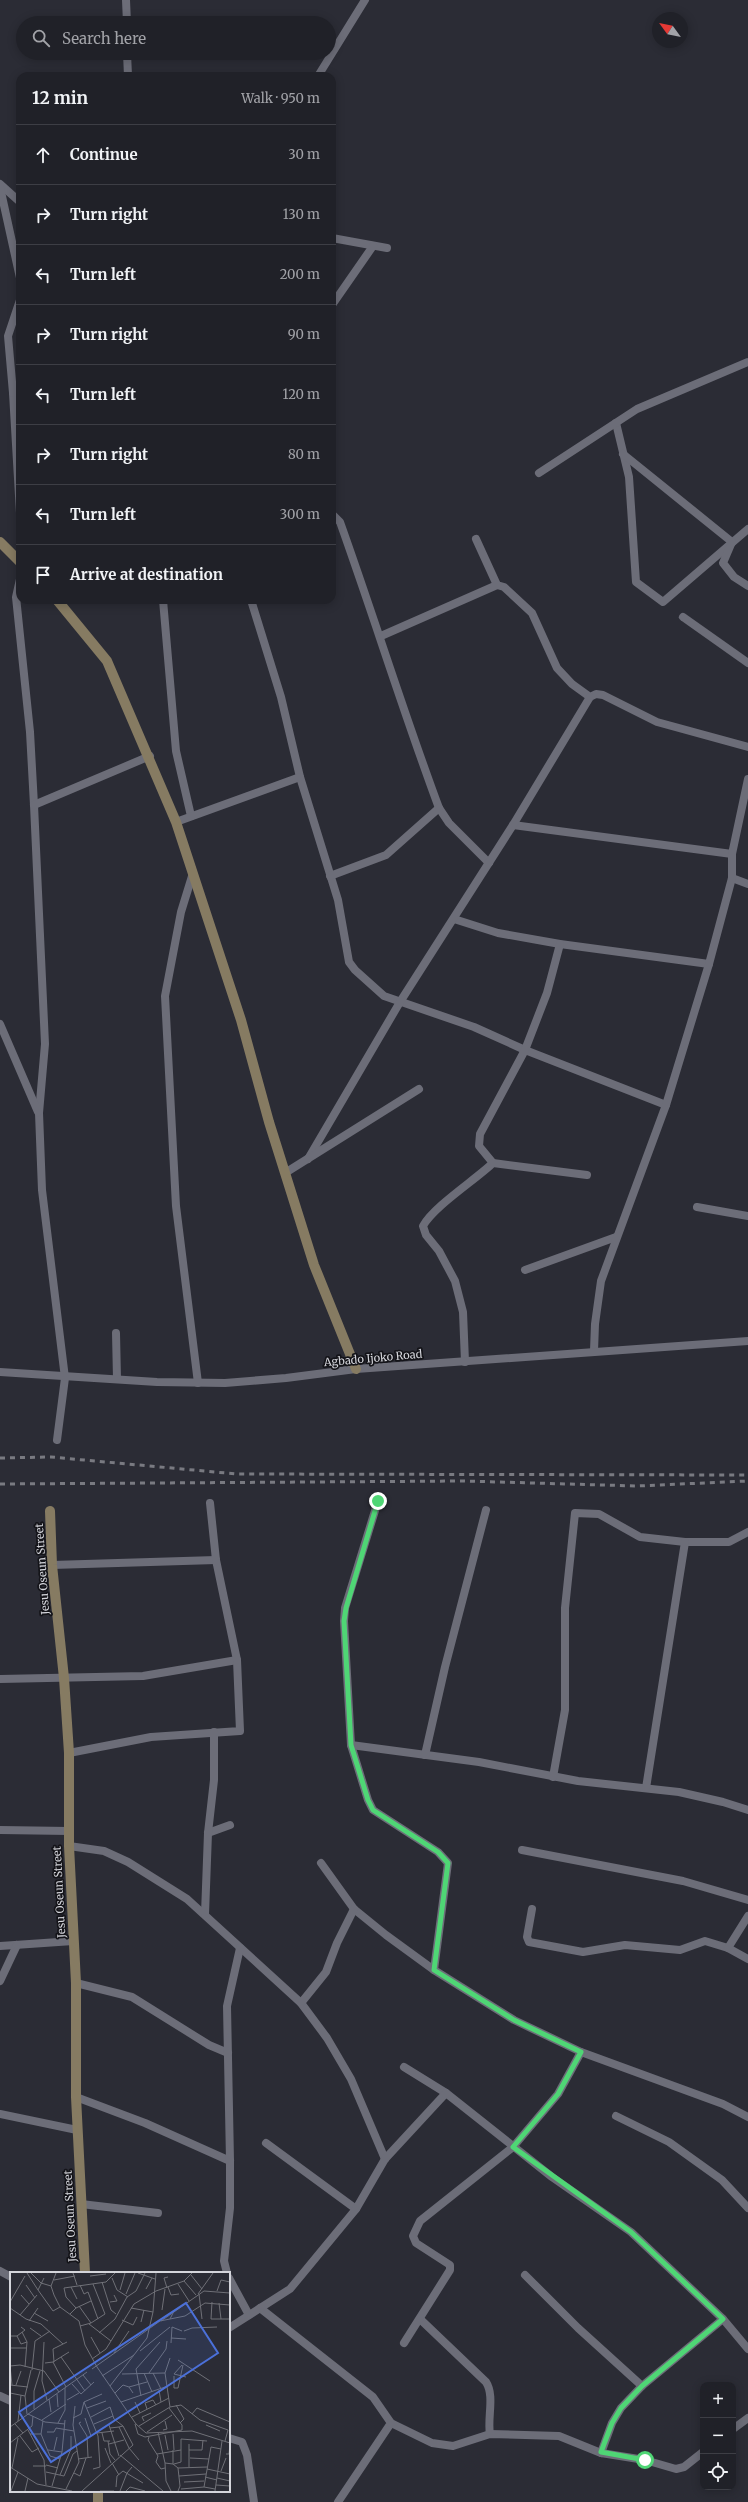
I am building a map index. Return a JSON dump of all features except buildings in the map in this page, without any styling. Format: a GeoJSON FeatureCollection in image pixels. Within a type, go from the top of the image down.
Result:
{"type":"FeatureCollection","features":[{"type":"Feature","properties":{"kind":"main road"},"geometry":{"type":"LineString","coordinates":[[0,542],[16,558]]}},
{"type":"Feature","properties":{"kind":"main road"},"geometry":{"type":"LineString","coordinates":[[60,604],[107,661],[150,756],[176,822],[241,1020],[285,1173],[314,1266],[356,1369]]}},
{"type":"Feature","properties":{"kind":"main road","name":"Jesu Oseun Street"},"geometry":{"type":"LineString","coordinates":[[50,1511],[52,1565],[64,1678],[69,1753],[68,1846],[76,1983],[77,2130],[85,2272]]}},
{"type":"Feature","properties":{"kind":"street"},"geometry":{"type":"LineString","coordinates":[[126,0],[126,16]]}},
{"type":"Feature","properties":{"kind":"street"},"geometry":{"type":"LineString","coordinates":[[336,47],[365,0]]}},
{"type":"Feature","properties":{"kind":"street"},"geometry":{"type":"LineString","coordinates":[[128,60],[128,72]]}},
{"type":"Feature","properties":{"kind":"street"},"geometry":{"type":"LineString","coordinates":[[320,72],[328,60]]}},
{"type":"Feature","properties":{"kind":"street"},"geometry":{"type":"LineString","coordinates":[[0,184],[16,198]]}},
{"type":"Feature","properties":{"kind":"street"},"geometry":{"type":"LineString","coordinates":[[0,187],[16,260]]}},
{"type":"Feature","properties":{"kind":"street"},"geometry":{"type":"LineString","coordinates":[[336,239],[388,248]]}},
{"type":"Feature","properties":{"kind":"street"},"geometry":{"type":"LineString","coordinates":[[336,299],[373,246]]}},
{"type":"Feature","properties":{"kind":"street"},"geometry":{"type":"LineString","coordinates":[[16,312],[8,336],[16,444]]}},
{"type":"Feature","properties":{"kind":"street"},"geometry":{"type":"LineString","coordinates":[[539,473],[637,409],[748,362]]}},
{"type":"Feature","properties":{"kind":"street"},"geometry":{"type":"LineString","coordinates":[[13,393],[16,389]]}},
{"type":"Feature","properties":{"kind":"street"},"geometry":{"type":"LineString","coordinates":[[616,423],[629,477],[636,582],[663,602],[748,529]]}},
{"type":"Feature","properties":{"kind":"street"},"geometry":{"type":"LineString","coordinates":[[623,454],[732,542]]}},
{"type":"Feature","properties":{"kind":"street"},"geometry":{"type":"LineString","coordinates":[[336,518],[340,522],[381,636],[402,708],[439,808],[449,822],[489,863]]}},
{"type":"Feature","properties":{"kind":"street"},"geometry":{"type":"LineString","coordinates":[[476,539],[497,585]]}},
{"type":"Feature","properties":{"kind":"street"},"geometry":{"type":"LineString","coordinates":[[732,542],[723,563],[734,577],[748,586]]}},
{"type":"Feature","properties":{"kind":"street"},"geometry":{"type":"LineString","coordinates":[[381,636],[497,585],[504,587],[532,613],[557,668],[572,684],[590,696],[603,695],[657,722],[748,747]]}},
{"type":"Feature","properties":{"kind":"street"},"geometry":{"type":"LineString","coordinates":[[17,604],[30,732],[45,1044],[39,1112],[42,1190],[64,1378],[57,1440]]}},
{"type":"Feature","properties":{"kind":"street"},"geometry":{"type":"LineString","coordinates":[[163,604],[176,751],[191,816]]}},
{"type":"Feature","properties":{"kind":"street"},"geometry":{"type":"LineString","coordinates":[[252,604],[280,697],[300,777],[338,900],[349,962],[374,989],[384,996],[474,1027],[525,1050],[666,1106]]}},
{"type":"Feature","properties":{"kind":"street"},"geometry":{"type":"LineString","coordinates":[[683,616],[748,663]]}},
{"type":"Feature","properties":{"kind":"street"},"geometry":{"type":"LineString","coordinates":[[308,1159],[400,1002],[513,825],[590,696]]}},
{"type":"Feature","properties":{"kind":"street"},"geometry":{"type":"LineString","coordinates":[[34,805],[150,756]]}},
{"type":"Feature","properties":{"kind":"street"},"geometry":{"type":"LineString","coordinates":[[176,822],[300,777]]}},
{"type":"Feature","properties":{"kind":"street"},"geometry":{"type":"LineString","coordinates":[[594,1351],[595,1324],[602,1281],[616,1236],[666,1106],[709,964],[732,878],[732,854],[748,779]]}},
{"type":"Feature","properties":{"kind":"street"},"geometry":{"type":"LineString","coordinates":[[330,876],[386,855],[439,808]]}},
{"type":"Feature","properties":{"kind":"street"},"geometry":{"type":"LineString","coordinates":[[513,825],[732,854]]}},
{"type":"Feature","properties":{"kind":"street"},"geometry":{"type":"LineString","coordinates":[[193,872],[181,912],[165,996],[176,1206],[198,1383]]}},
{"type":"Feature","properties":{"kind":"street"},"geometry":{"type":"LineString","coordinates":[[732,878],[748,884]]}},
{"type":"Feature","properties":{"kind":"street"},"geometry":{"type":"LineString","coordinates":[[454,919],[498,933],[560,944],[709,964]]}},
{"type":"Feature","properties":{"kind":"street"},"geometry":{"type":"LineString","coordinates":[[560,944],[547,993],[525,1050],[480,1134],[479,1146],[492,1163],[587,1175]]}},
{"type":"Feature","properties":{"kind":"street"},"geometry":{"type":"LineString","coordinates":[[0,1024],[39,1112]]}},
{"type":"Feature","properties":{"kind":"street"},"geometry":{"type":"LineString","coordinates":[[285,1173],[418,1089]]}},
{"type":"Feature","properties":{"kind":"street"},"geometry":{"type":"LineString","coordinates":[[465,1362],[463,1312],[455,1280],[439,1250],[426,1235],[423,1226],[428,1216],[477,1179],[492,1163]]}},
{"type":"Feature","properties":{"kind":"street"},"geometry":{"type":"LineString","coordinates":[[697,1207],[748,1216]]}},
{"type":"Feature","properties":{"kind":"street"},"geometry":{"type":"LineString","coordinates":[[525,1270],[616,1236]]}},
{"type":"Feature","properties":{"kind":"street"},"geometry":{"type":"LineString","coordinates":[[116,1333],[118,1379]]}},
{"type":"Feature","properties":{"kind":"street","name":"Agbado Ijoko Road"},"geometry":{"type":"LineString","coordinates":[[0,1372],[64,1378],[198,1383],[286,1378],[356,1369],[465,1362],[594,1351],[748,1342]]}},
{"type":"Feature","properties":{"kind":"street"},"geometry":{"type":"LineString","coordinates":[[378,1501],[346,1608],[346,1680],[351,1745],[368,1800],[373,1810],[438,1852],[448,1863],[434,1970]]}},
{"type":"Feature","properties":{"kind":"street"},"geometry":{"type":"LineString","coordinates":[[69,1753],[152,1737],[214,1732],[234,1733],[240,1731],[237,1660],[216,1560],[210,1503]]}},
{"type":"Feature","properties":{"kind":"street"},"geometry":{"type":"LineString","coordinates":[[425,1755],[445,1667],[486,1510]]}},
{"type":"Feature","properties":{"kind":"street"},"geometry":{"type":"LineString","coordinates":[[553,1777],[565,1710],[565,1608],[575,1513],[599,1514],[640,1537],[685,1542],[728,1542],[748,1532]]}},
{"type":"Feature","properties":{"kind":"street"},"geometry":{"type":"LineString","coordinates":[[646,1788],[685,1542]]}},
{"type":"Feature","properties":{"kind":"street"},"geometry":{"type":"LineString","coordinates":[[52,1565],[216,1560]]}},
{"type":"Feature","properties":{"kind":"street"},"geometry":{"type":"LineString","coordinates":[[0,1679],[143,1676],[237,1660]]}},
{"type":"Feature","properties":{"kind":"street"},"geometry":{"type":"LineString","coordinates":[[206,1914],[208,1833],[214,1780],[214,1732]]}},
{"type":"Feature","properties":{"kind":"street"},"geometry":{"type":"LineString","coordinates":[[351,1745],[479,1762],[553,1777],[646,1788],[707,1798],[748,1810]]}},
{"type":"Feature","properties":{"kind":"street"},"geometry":{"type":"LineString","coordinates":[[208,1833],[230,1825]]}},
{"type":"Feature","properties":{"kind":"street"},"geometry":{"type":"LineString","coordinates":[[0,1830],[69,1831]]}},
{"type":"Feature","properties":{"kind":"street"},"geometry":{"type":"LineString","coordinates":[[68,1846],[104,1851],[128,1862],[187,1899],[206,1914],[240,1948],[301,2003],[327,2038],[351,2079],[385,2159]]}},
{"type":"Feature","properties":{"kind":"street"},"geometry":{"type":"LineString","coordinates":[[522,1850],[683,1881],[748,1900]]}},
{"type":"Feature","properties":{"kind":"street"},"geometry":{"type":"LineString","coordinates":[[321,1863],[354,1909],[434,1970],[514,2020],[581,2052],[723,2104],[748,2117]]}},
{"type":"Feature","properties":{"kind":"street"},"geometry":{"type":"LineString","coordinates":[[301,2003],[326,1972],[337,1943],[354,1909]]}},
{"type":"Feature","properties":{"kind":"street"},"geometry":{"type":"LineString","coordinates":[[532,1909],[527,1937],[529,1942],[583,1952],[625,1945],[680,1950],[700,1941],[705,1941],[728,1948],[748,1959]]}},
{"type":"Feature","properties":{"kind":"street"},"geometry":{"type":"LineString","coordinates":[[728,1948],[748,1916]]}},
{"type":"Feature","properties":{"kind":"street"},"geometry":{"type":"LineString","coordinates":[[0,1946],[73,1941]]}},
{"type":"Feature","properties":{"kind":"street"},"geometry":{"type":"LineString","coordinates":[[0,1981],[17,1945]]}},
{"type":"Feature","properties":{"kind":"street"},"geometry":{"type":"LineString","coordinates":[[227,2272],[224,2261],[230,2208],[227,2006],[240,1948]]}},
{"type":"Feature","properties":{"kind":"street"},"geometry":{"type":"LineString","coordinates":[[76,1983],[132,1997],[209,2045],[228,2053]]}},
{"type":"Feature","properties":{"kind":"street"},"geometry":{"type":"LineString","coordinates":[[404,2343],[420,2320],[450,2270],[450,2265],[416,2243],[413,2236],[420,2221],[513,2147],[558,2094],[581,2052]]}},
{"type":"Feature","properties":{"kind":"street"},"geometry":{"type":"LineString","coordinates":[[404,2066],[446,2093],[513,2147],[631,2232],[723,2319],[748,2349]]}},
{"type":"Feature","properties":{"kind":"street"},"geometry":{"type":"LineString","coordinates":[[230,2327],[290,2289],[356,2208],[385,2159],[446,2093]]}},
{"type":"Feature","properties":{"kind":"street"},"geometry":{"type":"LineString","coordinates":[[76,2097],[145,2123],[230,2161]]}},
{"type":"Feature","properties":{"kind":"street"},"geometry":{"type":"LineString","coordinates":[[0,2114],[77,2130]]}},
{"type":"Feature","properties":{"kind":"street"},"geometry":{"type":"LineString","coordinates":[[616,2116],[669,2142],[722,2180],[748,2208]]}},
{"type":"Feature","properties":{"kind":"street"},"geometry":{"type":"LineString","coordinates":[[266,2143],[356,2208]]}},
{"type":"Feature","properties":{"kind":"street"},"geometry":{"type":"LineString","coordinates":[[81,2204],[158,2213]]}},
{"type":"Feature","properties":{"kind":"street"},"geometry":{"type":"LineString","coordinates":[[0,2271],[10,2276]]}},
{"type":"Feature","properties":{"kind":"street"},"geometry":{"type":"LineString","coordinates":[[525,2275],[578,2328],[642,2386]]}},
{"type":"Feature","properties":{"kind":"street"},"geometry":{"type":"LineString","coordinates":[[230,2280],[249,2315]]}},
{"type":"Feature","properties":{"kind":"street"},"geometry":{"type":"LineString","coordinates":[[260,2308],[373,2397],[390,2422],[432,2443],[454,2446],[490,2434],[559,2436],[601,2452],[645,2460],[676,2469],[684,2467],[700,2454]]}},
{"type":"Feature","properties":{"kind":"street"},"geometry":{"type":"LineString","coordinates":[[601,2452],[616,2414],[642,2386],[723,2319]]}},
{"type":"Feature","properties":{"kind":"street"},"geometry":{"type":"LineString","coordinates":[[420,2320],[486,2382],[490,2390],[488,2424],[490,2434]]}},
{"type":"Feature","properties":{"kind":"street"},"geometry":{"type":"LineString","coordinates":[[0,2396],[10,2400]]}},
{"type":"Feature","properties":{"kind":"street"},"geometry":{"type":"LineString","coordinates":[[736,2427],[748,2418]]}},
{"type":"Feature","properties":{"kind":"street"},"geometry":{"type":"LineString","coordinates":[[338,2502],[390,2422]]}},
{"type":"Feature","properties":{"kind":"street"},"geometry":{"type":"LineString","coordinates":[[230,2438],[242,2442],[247,2455],[254,2502]]}},
{"type":"Feature","properties":{"kind":"railway"},"geometry":{"type":"LineString","coordinates":[[0,1458],[51,1457],[237,1474],[748,1475]]}},
{"type":"Feature","properties":{"kind":"railway"},"geometry":{"type":"LineString","coordinates":[[0,1484],[464,1481],[637,1486],[748,1481]]}},
{"type":"Feature","properties":{"kind":"route"},"geometry":{"type":"LineString","coordinates":[[378,1501],[346,1608],[344,1621],[346,1680],[351,1745],[368,1800],[373,1810],[383,1818],[438,1852],[448,1863],[446,1884],[438,1922],[437,1953],[434,1970],[514,2020],[581,2052],[558,2094],[513,2147],[552,2177],[631,2232],[723,2319],[642,2386],[616,2414],[601,2452],[645,2460]]}}]}
